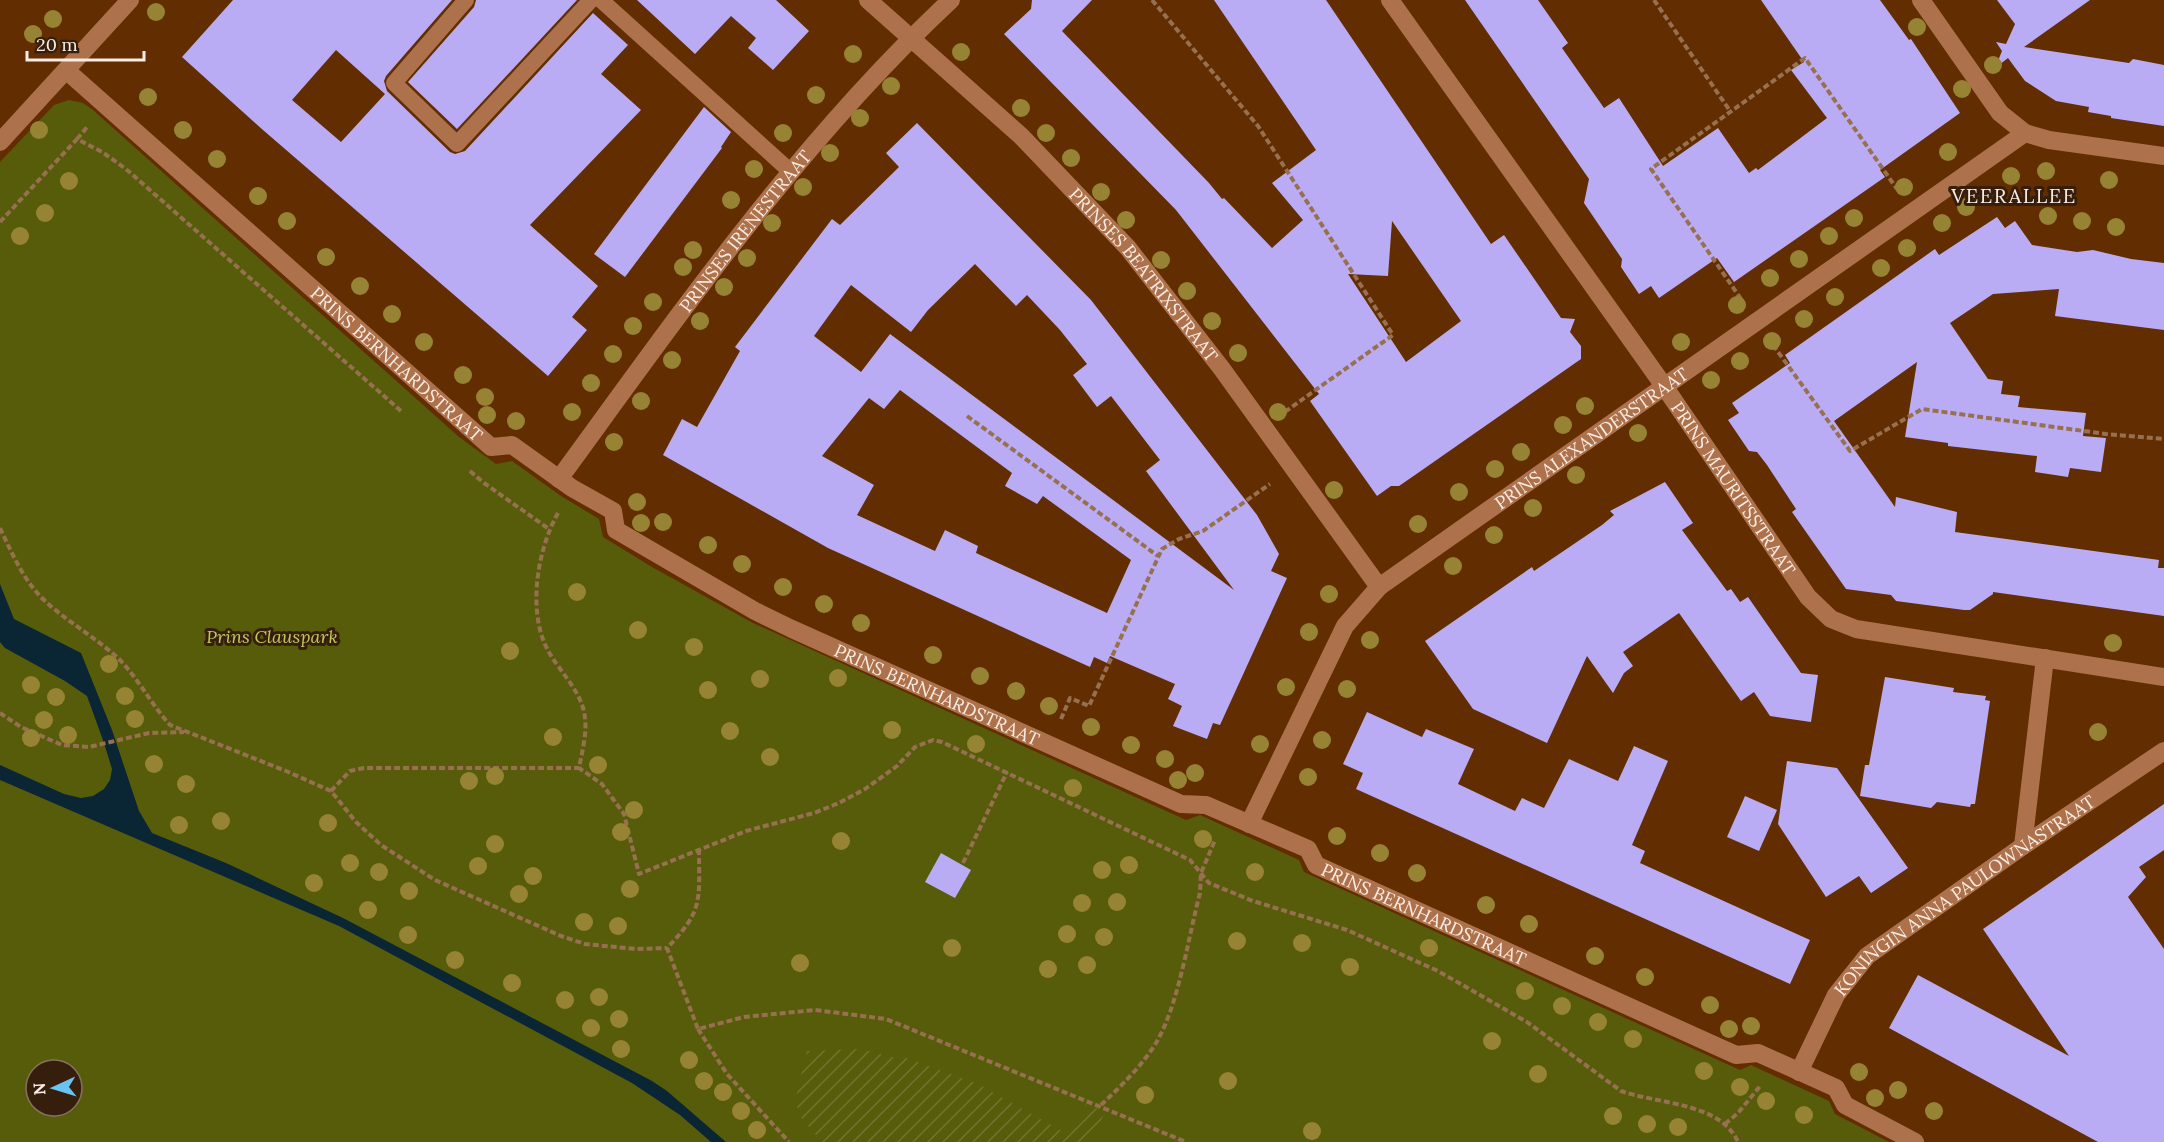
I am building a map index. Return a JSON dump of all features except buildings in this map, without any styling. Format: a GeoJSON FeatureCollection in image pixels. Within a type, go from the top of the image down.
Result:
{"type":"FeatureCollection","features":[{"type":"Feature","properties":{"kind":"street"},"geometry":{"type":"LineString","coordinates":[[0,142],[130,0]]}},
{"type":"Feature","properties":{"kind":"street","name":"PRINSES BEATRIXSTRAAT"},"geometry":{"type":"LineString","coordinates":[[868,0],[1021,136],[1128,248],[1222,369],[1379,587]]}},
{"type":"Feature","properties":{"kind":"street","name":"PRINSES IRENESTRAAT"},"geometry":{"type":"LineString","coordinates":[[566,483],[767,198],[910,38],[951,0]]}},
{"type":"Feature","properties":{"kind":"street","name":"PRINS MAURITSSTRAAT"},"geometry":{"type":"LineString","coordinates":[[1390,0],[1664,386],[1808,597],[1831,619],[1856,629],[2164,676]]}},
{"type":"Feature","properties":{"kind":"street"},"geometry":{"type":"LineString","coordinates":[[1921,0],[2000,113],[2025,133],[2049,140],[2164,156]]}},
{"type":"Feature","properties":{"kind":"street","name":"PRINS BERNHARDSTRAAT"},"geometry":{"type":"LineString","coordinates":[[67,71],[491,447],[512,445],[566,483],[613,511],[616,530],[755,611],[1181,804],[1206,805],[1308,849],[1316,865],[1736,1054],[1758,1053],[1799,1071],[1836,1088],[1845,1105],[1915,1142]]}},
{"type":"Feature","properties":{"kind":"street","name":"PRINS ALEXANDERSTRAAT"},"geometry":{"type":"LineString","coordinates":[[1249,824],[1345,626],[1379,587],[2025,133]]}},
{"type":"Feature","properties":{"kind":"street"},"geometry":{"type":"LineString","coordinates":[[2022,846],[2044,658]]}},
{"type":"Feature","properties":{"kind":"street","name":"KONINGIN ANNA PAULOWNASTRAAT"},"geometry":{"type":"LineString","coordinates":[[1799,1071],[1836,995],[1867,956],[2022,846],[2164,751]]}},
{"type":"Feature","properties":{"kind":"lane"},"geometry":{"type":"LineString","coordinates":[[466,0],[394,82],[457,144],[591,0]]}},
{"type":"Feature","properties":{"kind":"lane"},"geometry":{"type":"LineString","coordinates":[[601,0],[791,172]]}},
{"type":"Feature","properties":{"kind":"path"},"geometry":{"type":"LineString","coordinates":[[1152,0],[1258,126],[1393,335],[1264,427]]}},
{"type":"Feature","properties":{"kind":"path"},"geometry":{"type":"LineString","coordinates":[[1654,0],[1730,111]]}},
{"type":"Feature","properties":{"kind":"path"},"geometry":{"type":"LineString","coordinates":[[0,222],[76,139],[102,152],[126,169],[403,412]]}},
{"type":"Feature","properties":{"kind":"path"},"geometry":{"type":"LineString","coordinates":[[967,416],[1158,556]]}},
{"type":"Feature","properties":{"kind":"path"},"geometry":{"type":"LineString","coordinates":[[466,467],[484,483],[549,529]]}},
{"type":"Feature","properties":{"kind":"path"},"geometry":{"type":"LineString","coordinates":[[1049,744],[1070,698],[1089,706],[1162,549],[1179,539],[1203,531],[1293,467]]}},
{"type":"Feature","properties":{"kind":"path"},"geometry":{"type":"LineString","coordinates":[[566,483],[549,529],[538,575],[536,596],[541,633],[549,652],[577,694],[585,716],[579,768]]}},
{"type":"Feature","properties":{"kind":"path"},"geometry":{"type":"LineString","coordinates":[[0,528],[17,563],[44,600],[118,658],[170,725],[331,791],[356,822],[381,845],[435,880],[561,936],[585,944],[636,949],[667,948],[684,930],[693,916],[699,898],[699,849]]}},
{"type":"Feature","properties":{"kind":"path"},"geometry":{"type":"LineString","coordinates":[[0,713],[21,727],[62,745],[89,747],[128,736],[185,732]]}},
{"type":"Feature","properties":{"kind":"path"},"geometry":{"type":"LineString","coordinates":[[331,791],[350,771],[364,768],[579,768],[602,784],[624,814],[639,874],[746,831],[814,813],[839,803],[865,789],[889,772],[915,747],[933,740],[942,742],[1182,855],[1190,860],[1209,884],[1347,930],[1438,971],[1527,1022],[1621,1091],[1708,1114],[1725,1124],[1735,1134],[1738,1142]]}},
{"type":"Feature","properties":{"kind":"path"},"geometry":{"type":"LineString","coordinates":[[963,862],[1007,772]]}},
{"type":"Feature","properties":{"kind":"path"},"geometry":{"type":"LineString","coordinates":[[1101,1105],[1140,1066],[1156,1042],[1168,1016],[1200,893],[1201,873],[1227,814]]}},
{"type":"Feature","properties":{"kind":"path"},"geometry":{"type":"LineString","coordinates":[[667,948],[698,1029],[728,1074],[789,1142]]}},
{"type":"Feature","properties":{"kind":"path"},"geometry":{"type":"LineString","coordinates":[[698,1029],[744,1017],[815,1010],[886,1018],[1186,1142]]}},
{"type":"Feature","properties":{"kind":"path"},"geometry":{"type":"LineString","coordinates":[[1725,1124],[1759,1088],[1774,1060]]}},
{"type":"Feature","properties":{"kind":"green space","name":"Prins Clauspark"},"geometry":{"type":"Polygon","coordinates":[[[69,100],[83,103],[459,437],[496,464],[512,461],[561,496],[599,519],[603,537],[652,567],[753,623],[1186,820],[1200,815],[1299,860],[1304,872],[1740,1070],[1751,1065],[1829,1101],[1835,1114],[1889,1142],[0,1142],[0,162],[54,105],[69,100]]]}},
{"type":"Feature","properties":{"kind":"green space"},"geometry":{"type":"Polygon","coordinates":[[[860,1049],[896,1058],[904,1057],[978,1084],[1069,1135],[1086,1104],[1105,1112],[1091,1142],[822,1142],[802,1119],[795,1102],[807,1051],[860,1049]]]}},
{"type":"Feature","properties":{"kind":"water"},"geometry":{"type":"Polygon","coordinates":[[[0,584],[14,619],[81,653],[112,730],[139,811],[152,833],[226,863],[343,918],[652,1081],[667,1091],[726,1142],[711,1142],[680,1115],[632,1083],[339,926],[0,780],[0,765],[64,794],[81,798],[93,796],[104,789],[110,780],[112,769],[87,696],[65,681],[5,648],[0,642],[0,584]]]}},
{"type":"Feature","properties":{"kind":"district","name":"VEERALLEE"},"geometry":{"type":"Point","coordinates":[2014,195]}}]}
